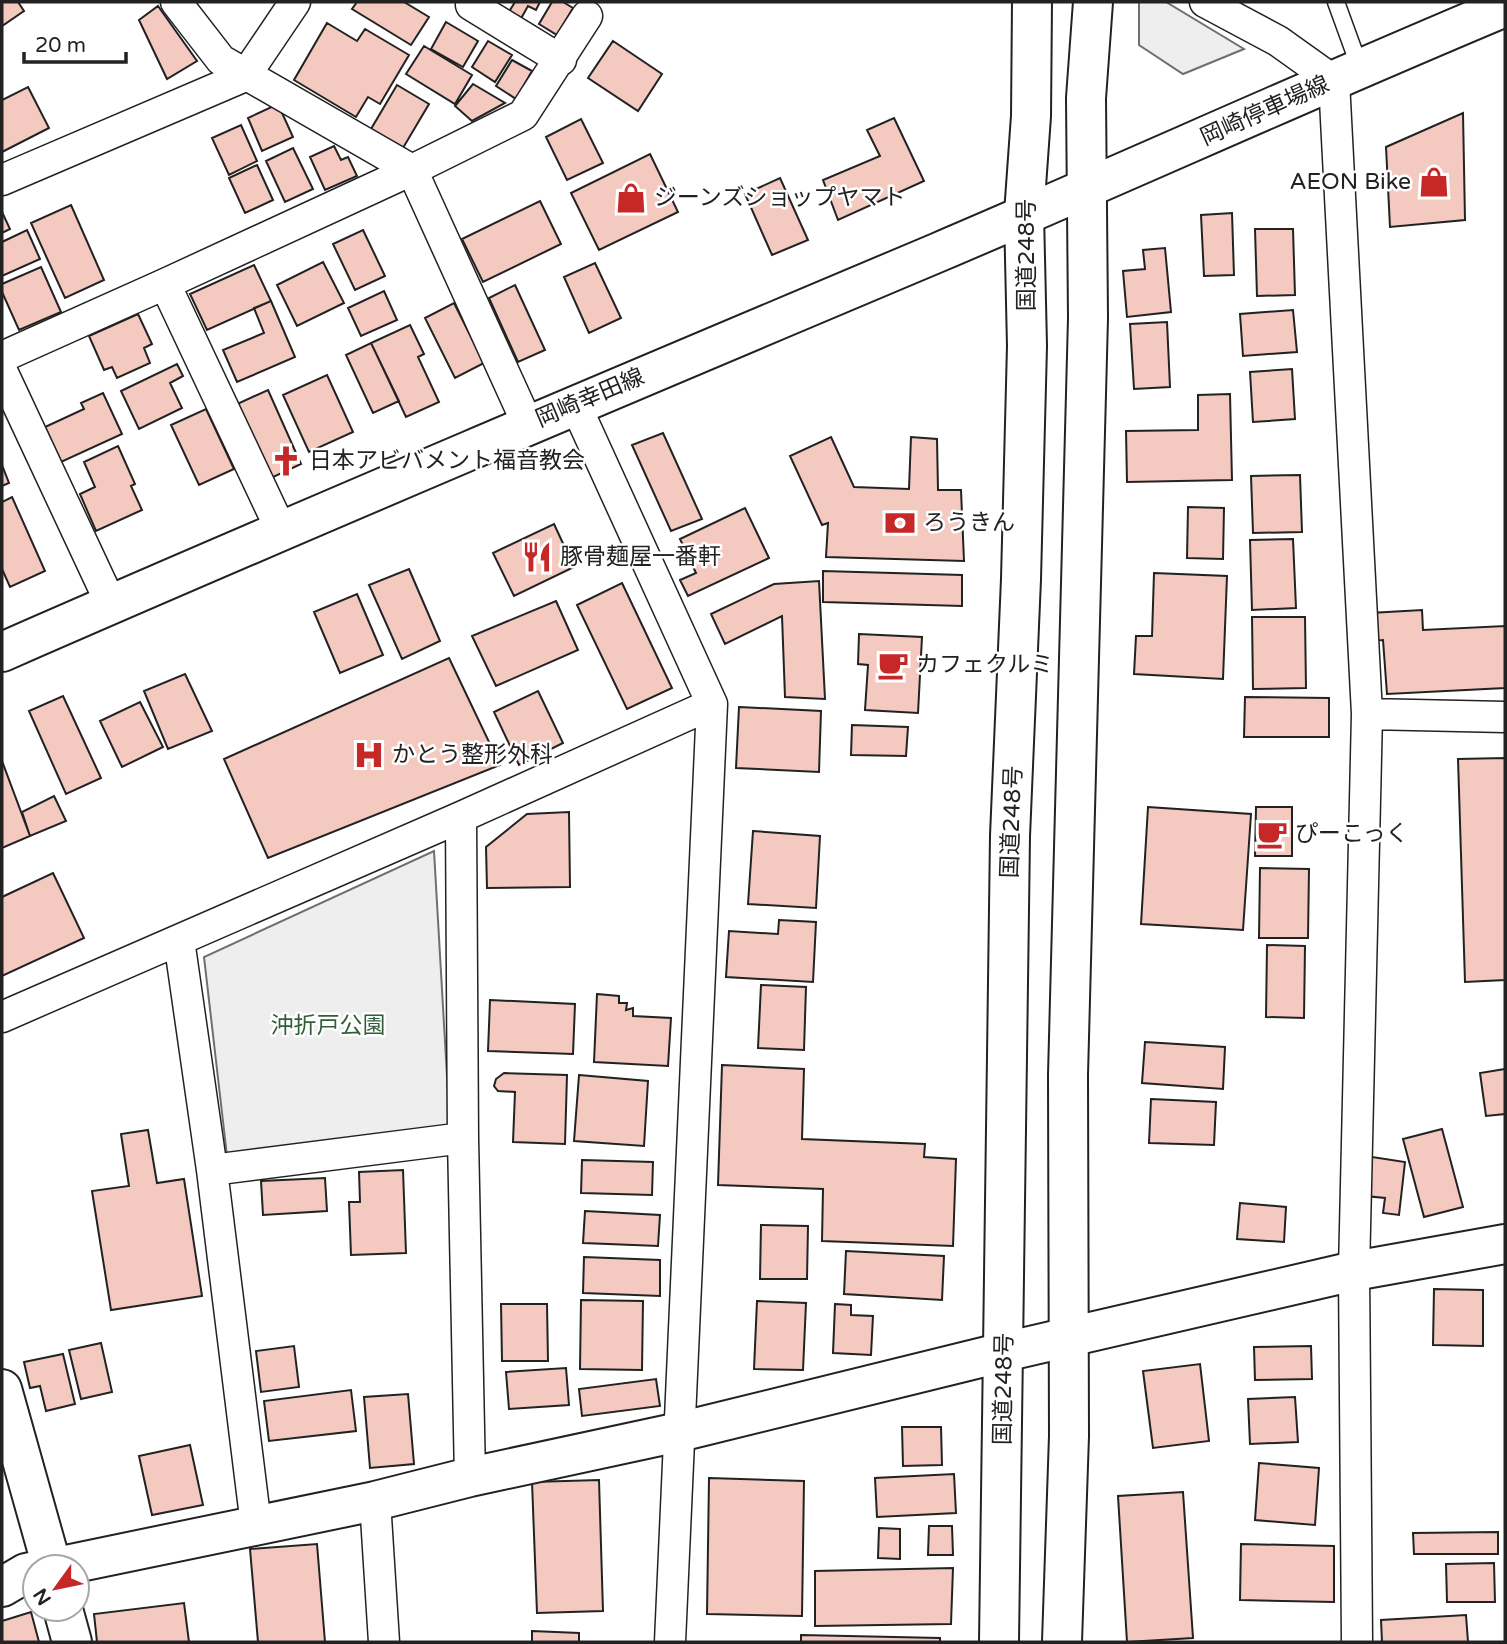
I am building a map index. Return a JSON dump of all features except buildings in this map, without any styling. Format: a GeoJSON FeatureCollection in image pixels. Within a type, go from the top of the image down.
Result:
{"type":"FeatureCollection","features":[{"type":"Feature","properties":{"kind":"main road","name":"国道248号"},"geometry":{"type":"LineString","coordinates":[[999,1642],[1010,836],[1021,579],[1027,346],[1024,214],[1031,116],[1032,2]]}},
{"type":"Feature","properties":{"kind":"main road"},"geometry":{"type":"LineString","coordinates":[[1062,1642],[1069,1436],[1068,1075],[1088,318],[1086,99],[1093,2]]}},
{"type":"Feature","properties":{"kind":"main road","name":"岡崎停車場線"},"geometry":{"type":"LineString","coordinates":[[1024,214],[1505,7]]}},
{"type":"Feature","properties":{"kind":"main road","name":"岡崎幸田線"},"geometry":{"type":"LineString","coordinates":[[2,652],[575,404],[1024,214]]}},
{"type":"Feature","properties":{"kind":"main road"},"geometry":{"type":"LineString","coordinates":[[91,1559],[375,1501],[470,1477],[679,1432],[1004,1352],[1354,1271],[1505,1244]]}},
{"type":"Feature","properties":{"kind":"main road"},"geometry":{"type":"LineString","coordinates":[[2,1389],[50,1553]]}},
{"type":"Feature","properties":{"kind":"main road"},"geometry":{"type":"LineString","coordinates":[[2,1587],[21,1576]]}},
{"type":"Feature","properties":{"kind":"main road"},"geometry":{"type":"LineString","coordinates":[[67,1623],[72,1642]]}},
{"type":"Feature","properties":{"kind":"street"},"geometry":{"type":"LineString","coordinates":[[176,2],[221,60],[412,170],[528,425]]}},
{"type":"Feature","properties":{"kind":"street"},"geometry":{"type":"LineString","coordinates":[[2,180],[245,76],[295,2]]}},
{"type":"Feature","properties":{"kind":"street"},"geometry":{"type":"LineString","coordinates":[[1205,2],[1347,75],[1367,714],[1354,1271],[1357,1642]]}},
{"type":"Feature","properties":{"kind":"street"},"geometry":{"type":"LineString","coordinates":[[471,5],[561,60]]}},
{"type":"Feature","properties":{"kind":"street"},"geometry":{"type":"LineString","coordinates":[[2,356],[412,170],[523,115],[587,16]]}},
{"type":"Feature","properties":{"kind":"street"},"geometry":{"type":"LineString","coordinates":[[165,284],[281,530]]}},
{"type":"Feature","properties":{"kind":"street"},"geometry":{"type":"LineString","coordinates":[[2,371],[111,604]]}},
{"type":"Feature","properties":{"kind":"street"},"geometry":{"type":"LineString","coordinates":[[575,404],[712,704],[670,1642]]}},
{"type":"Feature","properties":{"kind":"street"},"geometry":{"type":"LineString","coordinates":[[2,1017],[461,817],[712,704]]}},
{"type":"Feature","properties":{"kind":"street"},"geometry":{"type":"LineString","coordinates":[[1367,714],[1505,717]]}},
{"type":"Feature","properties":{"kind":"street"},"geometry":{"type":"LineString","coordinates":[[461,817],[463,1138],[470,1477]]}},
{"type":"Feature","properties":{"kind":"street"},"geometry":{"type":"LineString","coordinates":[[179,940],[212,1170],[256,1525]]}},
{"type":"Feature","properties":{"kind":"street"},"geometry":{"type":"LineString","coordinates":[[212,1170],[463,1138]]}},
{"type":"Feature","properties":{"kind":"street"},"geometry":{"type":"LineString","coordinates":[[375,1501],[384,1642]]}},
{"type":"Feature","properties":{"kind":"lane"},"geometry":{"type":"LineString","coordinates":[[1336,2],[1347,75]]}},
{"type":"Feature","properties":{"kind":"green space"},"geometry":{"type":"Polygon","coordinates":[[[1139,2],[1166,2],[1244,49],[1183,74],[1139,45],[1139,2]]]}},
{"type":"Feature","properties":{"kind":"green space","name":"沖折戸公園"},"geometry":{"type":"Polygon","coordinates":[[[434,851],[450,1128],[227,1156],[204,957],[434,851]]]}},
{"type":"Feature","properties":{"kind":"place","name":"AEON Bike"},"geometry":{"type":"Point","coordinates":[1434,182]}},
{"type":"Feature","properties":{"kind":"place","name":"ジーンズショップヤマト"},"geometry":{"type":"Point","coordinates":[631,198]}},
{"type":"Feature","properties":{"kind":"place","name":"日本アビバメント福音教会"},"geometry":{"type":"Point","coordinates":[286,461]}},
{"type":"Feature","properties":{"kind":"place","name":"ろうきん"},"geometry":{"type":"Point","coordinates":[900,523]}},
{"type":"Feature","properties":{"kind":"place","name":"豚骨麺屋一番軒"},"geometry":{"type":"Point","coordinates":[537,557]}},
{"type":"Feature","properties":{"kind":"place","name":"カフェクルミ"},"geometry":{"type":"Point","coordinates":[893,665]}},
{"type":"Feature","properties":{"kind":"place","name":"かとう整形外科"},"geometry":{"type":"Point","coordinates":[369,755]}},
{"type":"Feature","properties":{"kind":"place","name":"ぴーこっく"},"geometry":{"type":"Point","coordinates":[1272,834]}}]}
